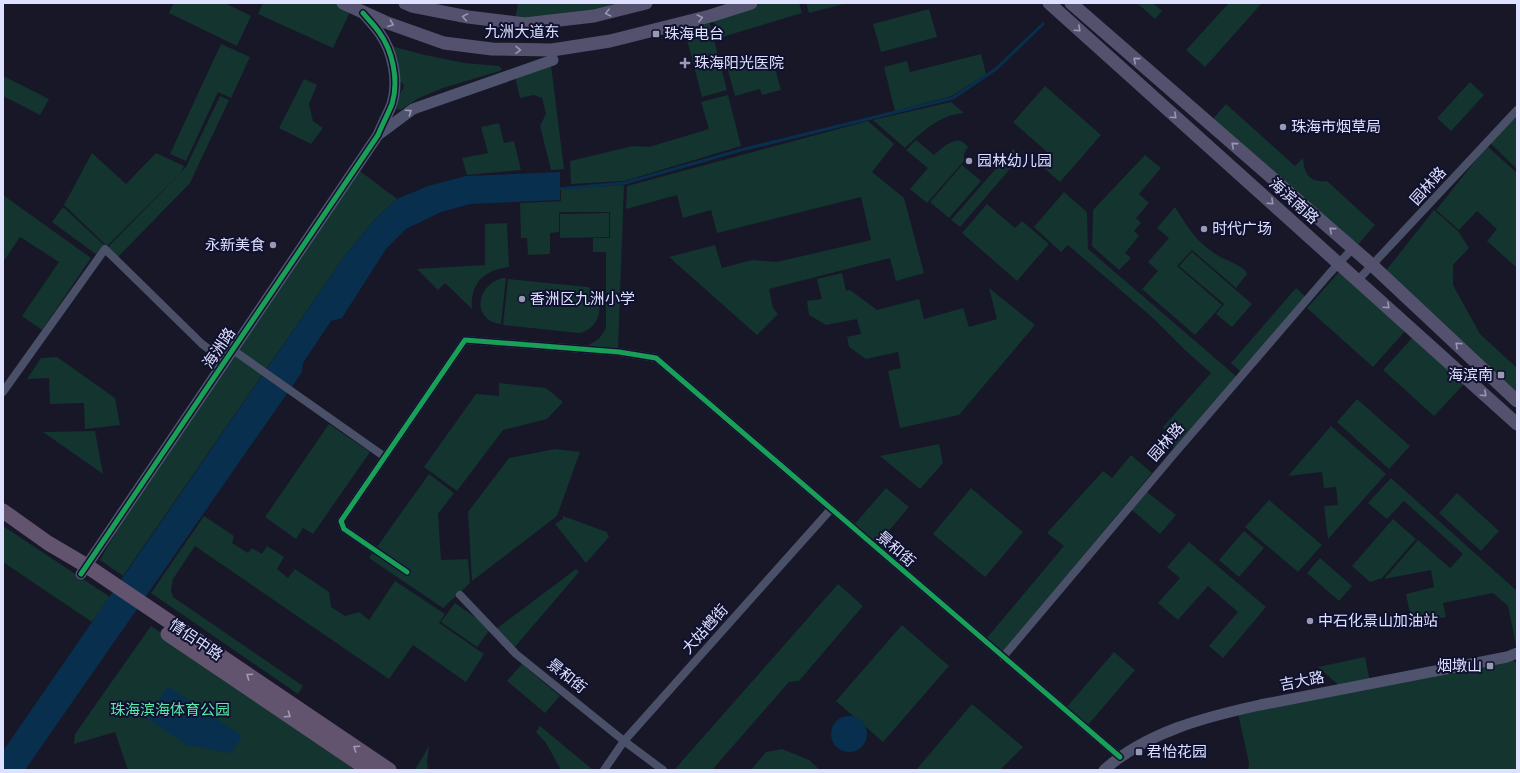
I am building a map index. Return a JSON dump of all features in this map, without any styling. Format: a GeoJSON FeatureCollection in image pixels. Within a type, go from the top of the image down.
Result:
{"type":"FeatureCollection","features":[{"type":"Feature","properties":{"kind":"highway","name":"情侣中路"},"geometry":{"type":"LineString","coordinates":[[3,511],[112,590],[389,770]]}},
{"type":"Feature","properties":{"kind":"highway","name":"情侣中路"},"geometry":{"type":"LineString","coordinates":[[3,522],[84,570]]}},
{"type":"Feature","properties":{"kind":"highway","name":"情侣中路"},"geometry":{"type":"LineString","coordinates":[[142,610],[369,770]]}},
{"type":"Feature","properties":{"kind":"main road","name":"九洲大道东"},"geometry":{"type":"LineString","coordinates":[[343,3],[363,13],[444,43],[492,49],[552,50],[610,41],[710,16],[751,3]]}},
{"type":"Feature","properties":{"kind":"main road","name":"九洲大道东"},"geometry":{"type":"LineString","coordinates":[[404,3],[412,6],[468,17],[525,24],[594,16],[646,3]]}},
{"type":"Feature","properties":{"kind":"main road","name":"海滨南路"},"geometry":{"type":"LineString","coordinates":[[1049,3],[1517,424]]}},
{"type":"Feature","properties":{"kind":"main road","name":"海滨南路"},"geometry":{"type":"LineString","coordinates":[[1071,3],[1353,248],[1517,401]]}},
{"type":"Feature","properties":{"kind":"street"},"geometry":{"type":"LineString","coordinates":[[363,13],[379,32],[386,44],[394,71],[395,87],[392,103],[378,135]]}},
{"type":"Feature","properties":{"kind":"street"},"geometry":{"type":"LineString","coordinates":[[378,135],[413,109],[553,60]]}},
{"type":"Feature","properties":{"kind":"street","name":"园林路"},"geometry":{"type":"LineString","coordinates":[[1358,280],[1403,234],[1517,110]]}},
{"type":"Feature","properties":{"kind":"street","name":"海洲路"},"geometry":{"type":"LineString","coordinates":[[84,570],[378,135]]}},
{"type":"Feature","properties":{"kind":"street","name":"园林路"},"geometry":{"type":"LineString","coordinates":[[1003,656],[1180,447],[1353,248]]}},
{"type":"Feature","properties":{"kind":"street"},"geometry":{"type":"LineString","coordinates":[[3,392],[105,249],[202,344],[225,361]]}},
{"type":"Feature","properties":{"kind":"street","name":"景和街"},"geometry":{"type":"LineString","coordinates":[[385,457],[465,340],[619,352],[656,358],[1120,757]]}},
{"type":"Feature","properties":{"kind":"street"},"geometry":{"type":"LineString","coordinates":[[233,350],[385,457],[341,521],[344,529],[407,572]]}},
{"type":"Feature","properties":{"kind":"street","name":"大姑乸街"},"geometry":{"type":"LineString","coordinates":[[604,770],[624,741],[831,509]]}},
{"type":"Feature","properties":{"kind":"street","name":"景和街"},"geometry":{"type":"LineString","coordinates":[[460,596],[516,654],[624,741],[663,770]]}},
{"type":"Feature","properties":{"kind":"street","name":"吉大路"},"geometry":{"type":"LineString","coordinates":[[1104,770],[1120,757],[1169,731],[1196,720],[1260,705],[1507,657],[1517,653]]}},
{"type":"Feature","properties":{"kind":"green space"},"geometry":{"type":"Polygon","coordinates":[[[174,3],[225,3],[251,16],[237,46],[169,13],[174,3]]]}},
{"type":"Feature","properties":{"kind":"green space"},"geometry":{"type":"Polygon","coordinates":[[[263,3],[334,3],[351,10],[333,48],[258,14],[263,3]]]}},
{"type":"Feature","properties":{"kind":"green space"},"geometry":{"type":"Polygon","coordinates":[[[518,3],[633,3],[594,13],[515,20],[518,3]]]}},
{"type":"Feature","properties":{"kind":"green space"},"geometry":{"type":"Polygon","coordinates":[[[763,3],[799,3],[802,13],[719,38],[713,18],[763,3]]]}},
{"type":"Feature","properties":{"kind":"green space"},"geometry":{"type":"Polygon","coordinates":[[[806,3],[848,3],[809,13],[806,3]]]}},
{"type":"Feature","properties":{"kind":"green space"},"geometry":{"type":"Polygon","coordinates":[[[1137,3],[1153,3],[1162,11],[1155,19],[1137,3]]]}},
{"type":"Feature","properties":{"kind":"green space"},"geometry":{"type":"Polygon","coordinates":[[[1229,3],[1262,3],[1205,67],[1186,50],[1229,3]]]}},
{"type":"Feature","properties":{"kind":"green space"},"geometry":{"type":"Polygon","coordinates":[[[929,9],[937,37],[881,52],[873,24],[929,9]]]}},
{"type":"Feature","properties":{"kind":"green space"},"geometry":{"type":"Polygon","coordinates":[[[709,21],[727,90],[702,97],[684,28],[709,21]]]}},
{"type":"Feature","properties":{"kind":"green space"},"geometry":{"type":"Polygon","coordinates":[[[221,44],[250,57],[231,98],[218,92],[186,161],[170,154],[221,44]]]}},
{"type":"Feature","properties":{"kind":"green space"},"geometry":{"type":"Polygon","coordinates":[[[391,46],[464,63],[499,66],[502,69],[500,71],[443,88],[419,98],[400,110],[397,109],[400,93],[404,85],[400,81],[397,57],[391,46]]]}},
{"type":"Feature","properties":{"kind":"green space"},"geometry":{"type":"Polygon","coordinates":[[[771,54],[781,90],[762,95],[760,89],[735,96],[727,67],[771,54]]]}},
{"type":"Feature","properties":{"kind":"green space"},"geometry":{"type":"Polygon","coordinates":[[[981,54],[986,74],[952,96],[895,111],[884,67],[907,61],[910,72],[981,54]]]}},
{"type":"Feature","properties":{"kind":"green space"},"geometry":{"type":"Polygon","coordinates":[[[551,65],[564,169],[551,170],[540,126],[546,114],[542,98],[534,95],[520,98],[515,77],[551,65]]]}},
{"type":"Feature","properties":{"kind":"green space"},"geometry":{"type":"Polygon","coordinates":[[[3,76],[49,99],[40,115],[3,96],[3,76]]]}},
{"type":"Feature","properties":{"kind":"green space"},"geometry":{"type":"Polygon","coordinates":[[[304,79],[317,85],[309,104],[313,121],[323,128],[311,144],[279,128],[304,79]]]}},
{"type":"Feature","properties":{"kind":"green space"},"geometry":{"type":"Polygon","coordinates":[[[1470,82],[1484,95],[1451,131],[1437,118],[1470,82]]]}},
{"type":"Feature","properties":{"kind":"green space"},"geometry":{"type":"Polygon","coordinates":[[[1045,86],[1101,135],[1060,182],[1037,162],[1046,151],[1013,122],[1045,86]]]}},
{"type":"Feature","properties":{"kind":"green space"},"geometry":{"type":"Polygon","coordinates":[[[728,95],[741,146],[624,181],[571,184],[570,161],[633,146],[649,147],[709,129],[701,102],[728,95]]]}},
{"type":"Feature","properties":{"kind":"green space"},"geometry":{"type":"Polygon","coordinates":[[[220,96],[229,100],[190,183],[118,257],[108,247],[186,167],[220,96]]]}},
{"type":"Feature","properties":{"kind":"green space"},"geometry":{"type":"Polygon","coordinates":[[[951,102],[964,113],[947,117],[932,125],[905,148],[873,120],[951,102]]]}},
{"type":"Feature","properties":{"kind":"green space"},"geometry":{"type":"Polygon","coordinates":[[[1226,104],[1295,166],[1303,158],[1305,169],[1312,179],[1327,181],[1375,225],[1355,248],[1211,121],[1226,104]]]}},
{"type":"Feature","properties":{"kind":"green space"},"geometry":{"type":"Polygon","coordinates":[[[1517,114],[1517,169],[1489,142],[1517,114]]]}},
{"type":"Feature","properties":{"kind":"green space"},"geometry":{"type":"Polygon","coordinates":[[[868,121],[894,144],[872,172],[904,198],[924,273],[896,281],[890,258],[769,289],[773,308],[778,314],[757,335],[669,257],[715,245],[722,268],[752,260],[777,262],[871,240],[861,197],[717,233],[711,210],[683,218],[677,195],[626,209],[627,186],[868,121]]]}},
{"type":"Feature","properties":{"kind":"green space"},"geometry":{"type":"Polygon","coordinates":[[[499,123],[504,143],[514,141],[521,170],[467,175],[462,158],[488,153],[481,127],[499,123]]]}},
{"type":"Feature","properties":{"kind":"green space"},"geometry":{"type":"Polygon","coordinates":[[[916,140],[934,155],[953,141],[961,141],[968,147],[964,154],[964,161],[927,203],[910,189],[928,168],[906,150],[916,140]]]}},
{"type":"Feature","properties":{"kind":"green space"},"geometry":{"type":"Polygon","coordinates":[[[1487,146],[1517,173],[1517,268],[1487,241],[1497,229],[1477,211],[1459,230],[1436,210],[1487,146]]]}},
{"type":"Feature","properties":{"kind":"green space"},"geometry":{"type":"Polygon","coordinates":[[[1013,149],[1021,156],[960,227],[951,220],[1013,149]]]}},
{"type":"Feature","properties":{"kind":"green space"},"geometry":{"type":"Polygon","coordinates":[[[92,153],[126,184],[156,153],[184,166],[181,172],[107,246],[64,205],[92,153]]]}},
{"type":"Feature","properties":{"kind":"green space"},"geometry":{"type":"Polygon","coordinates":[[[1145,155],[1161,168],[1139,194],[1149,203],[1136,218],[1141,223],[1134,231],[1139,236],[1125,253],[1131,258],[1119,270],[1092,246],[1093,210],[1145,155]]]}},
{"type":"Feature","properties":{"kind":"green space"},"geometry":{"type":"Polygon","coordinates":[[[962,165],[981,181],[949,218],[930,202],[962,165]]]}},
{"type":"Feature","properties":{"kind":"green space"},"geometry":{"type":"Polygon","coordinates":[[[356,168],[397,199],[375,219],[344,257],[123,576],[100,560],[151,470],[356,168]]]}},
{"type":"Feature","properties":{"kind":"green space"},"geometry":{"type":"Polygon","coordinates":[[[624,185],[618,350],[589,348],[590,344],[600,337],[606,327],[606,252],[593,252],[593,238],[610,238],[610,212],[559,212],[559,232],[550,233],[550,254],[528,255],[527,238],[521,238],[520,203],[561,201],[561,189],[624,185]]]}},
{"type":"Feature","properties":{"kind":"green space"},"geometry":{"type":"Polygon","coordinates":[[[1064,192],[1087,212],[1088,249],[1237,377],[1174,448],[1163,427],[1211,373],[1186,351],[1153,318],[1068,245],[1061,252],[1034,227],[1064,192]]]}},
{"type":"Feature","properties":{"kind":"green space"},"geometry":{"type":"Polygon","coordinates":[[[3,195],[91,258],[42,330],[22,316],[59,262],[20,237],[3,262],[3,195]]]}},
{"type":"Feature","properties":{"kind":"green space"},"geometry":{"type":"Polygon","coordinates":[[[987,204],[1015,228],[1022,221],[1049,244],[1017,281],[962,233],[987,204]]]}},
{"type":"Feature","properties":{"kind":"green space"},"geometry":{"type":"Polygon","coordinates":[[[63,207],[104,245],[97,255],[52,222],[63,207]]]}},
{"type":"Feature","properties":{"kind":"green space"},"geometry":{"type":"Polygon","coordinates":[[[1175,207],[1189,228],[1204,246],[1222,258],[1242,268],[1247,274],[1236,288],[1192,250],[1177,266],[1222,305],[1195,335],[1142,289],[1158,271],[1148,262],[1169,238],[1157,228],[1175,207]]]}},
{"type":"Feature","properties":{"kind":"green space"},"geometry":{"type":"Polygon","coordinates":[[[1434,210],[1458,231],[1469,248],[1453,265],[1453,285],[1480,334],[1517,368],[1517,398],[1384,273],[1434,210]]]}},
{"type":"Feature","properties":{"kind":"green space"},"geometry":{"type":"Polygon","coordinates":[[[609,213],[609,237],[560,238],[560,214],[609,213]]]}},
{"type":"Feature","properties":{"kind":"green space"},"geometry":{"type":"Polygon","coordinates":[[[507,223],[509,267],[492,271],[480,279],[473,292],[472,309],[445,283],[438,290],[417,269],[485,265],[485,224],[507,223]]]}},
{"type":"Feature","properties":{"kind":"green space"},"geometry":{"type":"Polygon","coordinates":[[[1192,252],[1252,304],[1232,327],[1216,314],[1224,304],[1179,266],[1192,252]]]}},
{"type":"Feature","properties":{"kind":"green space"},"geometry":{"type":"Polygon","coordinates":[[[1340,271],[1406,330],[1373,367],[1307,308],[1340,271]]]}},
{"type":"Feature","properties":{"kind":"green space"},"geometry":{"type":"Polygon","coordinates":[[[842,273],[846,291],[850,290],[877,310],[919,299],[924,319],[963,308],[969,327],[997,319],[989,288],[1035,325],[959,415],[900,428],[888,371],[901,368],[898,352],[866,359],[849,347],[847,337],[861,334],[857,319],[826,325],[809,315],[807,301],[822,299],[817,279],[842,273]]]}},
{"type":"Feature","properties":{"kind":"green space"},"geometry":{"type":"Polygon","coordinates":[[[506,278],[501,324],[485,317],[481,310],[480,303],[486,288],[493,282],[506,278]]]}},
{"type":"Feature","properties":{"kind":"green space"},"geometry":{"type":"Polygon","coordinates":[[[508,279],[588,287],[598,298],[600,306],[597,320],[586,331],[578,333],[503,325],[508,279]]]}},
{"type":"Feature","properties":{"kind":"green space"},"geometry":{"type":"Polygon","coordinates":[[[1296,288],[1306,297],[1241,372],[1231,363],[1296,288]]]}},
{"type":"Feature","properties":{"kind":"green space"},"geometry":{"type":"Polygon","coordinates":[[[1413,337],[1465,383],[1434,416],[1383,370],[1413,337]]]}},
{"type":"Feature","properties":{"kind":"green space"},"geometry":{"type":"Polygon","coordinates":[[[57,357],[115,398],[120,425],[85,429],[84,403],[50,404],[49,378],[27,379],[41,358],[57,357]]]}},
{"type":"Feature","properties":{"kind":"green space"},"geometry":{"type":"Polygon","coordinates":[[[499,383],[546,388],[563,402],[547,419],[503,430],[457,491],[424,467],[476,394],[499,396],[499,383]]]}},
{"type":"Feature","properties":{"kind":"green space"},"geometry":{"type":"Polygon","coordinates":[[[1357,399],[1410,446],[1389,469],[1337,422],[1357,399]]]}},
{"type":"Feature","properties":{"kind":"green space"},"geometry":{"type":"Polygon","coordinates":[[[329,424],[370,452],[313,534],[303,528],[296,539],[265,517],[329,424]]]}},
{"type":"Feature","properties":{"kind":"green space"},"geometry":{"type":"Polygon","coordinates":[[[1331,426],[1386,474],[1328,539],[1324,506],[1338,505],[1336,487],[1324,488],[1322,472],[1288,476],[1331,426]]]}},
{"type":"Feature","properties":{"kind":"green space"},"geometry":{"type":"Polygon","coordinates":[[[95,431],[103,474],[43,432],[95,431]]]}},
{"type":"Feature","properties":{"kind":"green space"},"geometry":{"type":"Polygon","coordinates":[[[939,444],[943,463],[920,489],[880,456],[939,444]]]}},
{"type":"Feature","properties":{"kind":"green space"},"geometry":{"type":"Polygon","coordinates":[[[555,449],[580,452],[557,516],[472,581],[468,512],[509,458],[555,449]]]}},
{"type":"Feature","properties":{"kind":"green space"},"geometry":{"type":"Polygon","coordinates":[[[1131,455],[1152,473],[1002,653],[986,639],[1064,546],[1047,533],[1103,471],[1112,478],[1131,455]]]}},
{"type":"Feature","properties":{"kind":"green space"},"geometry":{"type":"Polygon","coordinates":[[[429,474],[454,493],[438,514],[441,560],[468,559],[470,583],[443,608],[369,558],[429,474]]]}},
{"type":"Feature","properties":{"kind":"green space"},"geometry":{"type":"Polygon","coordinates":[[[1391,478],[1517,591],[1517,650],[1508,606],[1493,593],[1443,603],[1446,617],[1412,624],[1406,594],[1434,587],[1431,570],[1384,579],[1418,540],[1450,568],[1463,554],[1404,501],[1387,519],[1368,503],[1391,478]]]}},
{"type":"Feature","properties":{"kind":"green space"},"geometry":{"type":"Polygon","coordinates":[[[886,488],[909,507],[876,546],[853,526],[886,488]]]}},
{"type":"Feature","properties":{"kind":"green space"},"geometry":{"type":"Polygon","coordinates":[[[971,488],[1023,532],[985,577],[933,534],[971,488]]]}},
{"type":"Feature","properties":{"kind":"green space"},"geometry":{"type":"Polygon","coordinates":[[[1147,492],[1176,515],[1160,534],[1132,510],[1147,492]]]}},
{"type":"Feature","properties":{"kind":"green space"},"geometry":{"type":"Polygon","coordinates":[[[1457,493],[1499,531],[1481,551],[1439,513],[1457,493]]]}},
{"type":"Feature","properties":{"kind":"green space"},"geometry":{"type":"Polygon","coordinates":[[[1269,500],[1322,545],[1298,572],[1245,527],[1269,500]]]}},
{"type":"Feature","properties":{"kind":"green space"},"geometry":{"type":"Polygon","coordinates":[[[204,516],[234,536],[232,543],[248,553],[252,548],[262,554],[267,546],[284,557],[277,569],[288,578],[295,569],[329,592],[331,607],[345,616],[359,612],[369,620],[395,581],[445,614],[439,623],[484,654],[466,682],[413,645],[389,679],[195,546],[173,579],[171,590],[173,597],[303,686],[298,694],[151,593],[204,516]]]}},
{"type":"Feature","properties":{"kind":"green space"},"geometry":{"type":"Polygon","coordinates":[[[563,516],[607,532],[609,537],[586,563],[555,524],[563,519],[563,516]]]}},
{"type":"Feature","properties":{"kind":"green space"},"geometry":{"type":"Polygon","coordinates":[[[1393,519],[1416,539],[1382,578],[1370,582],[1352,566],[1393,519]]]}},
{"type":"Feature","properties":{"kind":"green space"},"geometry":{"type":"Polygon","coordinates":[[[3,526],[110,597],[92,622],[3,562],[3,526]]]}},
{"type":"Feature","properties":{"kind":"green space"},"geometry":{"type":"Polygon","coordinates":[[[1244,531],[1264,548],[1239,577],[1219,560],[1244,531]]]}},
{"type":"Feature","properties":{"kind":"green space"},"geometry":{"type":"Polygon","coordinates":[[[1189,542],[1266,607],[1223,658],[1209,646],[1238,612],[1208,586],[1178,620],[1158,603],[1180,578],[1167,567],[1189,542]]]}},
{"type":"Feature","properties":{"kind":"green space"},"geometry":{"type":"Polygon","coordinates":[[[1320,558],[1352,586],[1339,601],[1307,573],[1320,558]]]}},
{"type":"Feature","properties":{"kind":"green space"},"geometry":{"type":"Polygon","coordinates":[[[576,569],[579,572],[514,648],[496,629],[576,569]]]}},
{"type":"Feature","properties":{"kind":"green space"},"geometry":{"type":"Polygon","coordinates":[[[838,584],[863,606],[799,681],[789,682],[712,770],[675,769],[838,584]]]}},
{"type":"Feature","properties":{"kind":"green space"},"geometry":{"type":"Polygon","coordinates":[[[455,603],[491,628],[477,647],[441,622],[455,603]]]}},
{"type":"Feature","properties":{"kind":"green space"},"geometry":{"type":"Polygon","coordinates":[[[902,625],[949,666],[883,742],[836,701],[902,625]]]}},
{"type":"Feature","properties":{"kind":"green space","name":"珠海滨海体育公园"},"geometry":{"type":"Polygon","coordinates":[[[151,626],[364,770],[128,770],[115,732],[74,744],[75,734],[151,626]]]}},
{"type":"Feature","properties":{"kind":"green space"},"geometry":{"type":"Polygon","coordinates":[[[1114,652],[1135,670],[1087,726],[1066,708],[1114,652]]]}},
{"type":"Feature","properties":{"kind":"green space"},"geometry":{"type":"Polygon","coordinates":[[[1365,657],[1370,682],[1342,688],[1318,667],[1365,657]]]}},
{"type":"Feature","properties":{"kind":"green space"},"geometry":{"type":"Polygon","coordinates":[[[1510,657],[1517,664],[1517,770],[1248,770],[1249,763],[1238,713],[1510,657]]]}},
{"type":"Feature","properties":{"kind":"green space"},"geometry":{"type":"Polygon","coordinates":[[[522,664],[560,696],[545,713],[507,681],[522,664]]]}},
{"type":"Feature","properties":{"kind":"green space"},"geometry":{"type":"Polygon","coordinates":[[[972,704],[1023,747],[1000,770],[916,770],[972,704]]]}},
{"type":"Feature","properties":{"kind":"green space"},"geometry":{"type":"Polygon","coordinates":[[[540,726],[593,770],[561,770],[546,743],[536,732],[540,726]]]}},
{"type":"Feature","properties":{"kind":"green space"},"geometry":{"type":"Polygon","coordinates":[[[429,746],[427,762],[428,770],[415,770],[429,746]]]}},
{"type":"Feature","properties":{"kind":"green space"},"geometry":{"type":"Polygon","coordinates":[[[782,749],[809,760],[820,770],[751,770],[766,752],[782,749]]]}},
{"type":"Feature","properties":{"kind":"water"},"geometry":{"type":"Polygon","coordinates":[[[560,172],[560,200],[470,204],[441,212],[406,229],[386,249],[342,318],[331,321],[303,363],[302,372],[25,770],[3,770],[3,751],[344,257],[375,219],[397,199],[428,186],[466,176],[560,172]]]}},
{"type":"Feature","properties":{"kind":"water"},"geometry":{"type":"Polygon","coordinates":[[[168,686],[242,736],[231,753],[187,745],[147,718],[168,686]]]}},
{"type":"Feature","properties":{"kind":"water"},"geometry":{"type":"Polygon","coordinates":[[[853,716],[862,721],[866,727],[866,741],[862,747],[853,752],[845,752],[836,747],[832,741],[831,730],[836,721],[842,717],[853,716]]]}},
{"type":"Feature","properties":{"kind":"waterway"},"geometry":{"type":"LineString","coordinates":[[557,189],[625,183],[741,150],[953,98],[996,69],[1043,24]]}},
{"type":"Feature","properties":{"kind":"cycle path"},"geometry":{"type":"LineString","coordinates":[[81,574],[378,135],[392,104],[395,76],[391,57],[384,40],[377,29],[363,13]]}},
{"type":"Feature","properties":{"kind":"cycle path"},"geometry":{"type":"LineString","coordinates":[[407,572],[344,529],[341,521],[465,340],[619,352],[656,358],[1120,757]]}},
{"type":"Feature","properties":{"kind":"place","name":"珠海电台"},"geometry":{"type":"Point","coordinates":[656,34]}},
{"type":"Feature","properties":{"kind":"place","name":"珠海阳光医院"},"geometry":{"type":"Point","coordinates":[685,63]}},
{"type":"Feature","properties":{"kind":"place","name":"珠海市烟草局"},"geometry":{"type":"Point","coordinates":[1283,127]}},
{"type":"Feature","properties":{"kind":"place","name":"园林幼儿园"},"geometry":{"type":"Point","coordinates":[969,161]}},
{"type":"Feature","properties":{"kind":"place","name":"时代广场"},"geometry":{"type":"Point","coordinates":[1204,229]}},
{"type":"Feature","properties":{"kind":"place","name":"永新美食"},"geometry":{"type":"Point","coordinates":[273,245]}},
{"type":"Feature","properties":{"kind":"place","name":"香洲区九洲小学"},"geometry":{"type":"Point","coordinates":[522,299]}},
{"type":"Feature","properties":{"kind":"place","name":"海滨南"},"geometry":{"type":"Point","coordinates":[1501,375]}},
{"type":"Feature","properties":{"kind":"place","name":"中石化景山加油站"},"geometry":{"type":"Point","coordinates":[1310,621]}},
{"type":"Feature","properties":{"kind":"place","name":"烟墩山"},"geometry":{"type":"Point","coordinates":[1490,666]}},
{"type":"Feature","properties":{"kind":"place","name":"君怡花园"},"geometry":{"type":"Point","coordinates":[1139,752]}}]}
